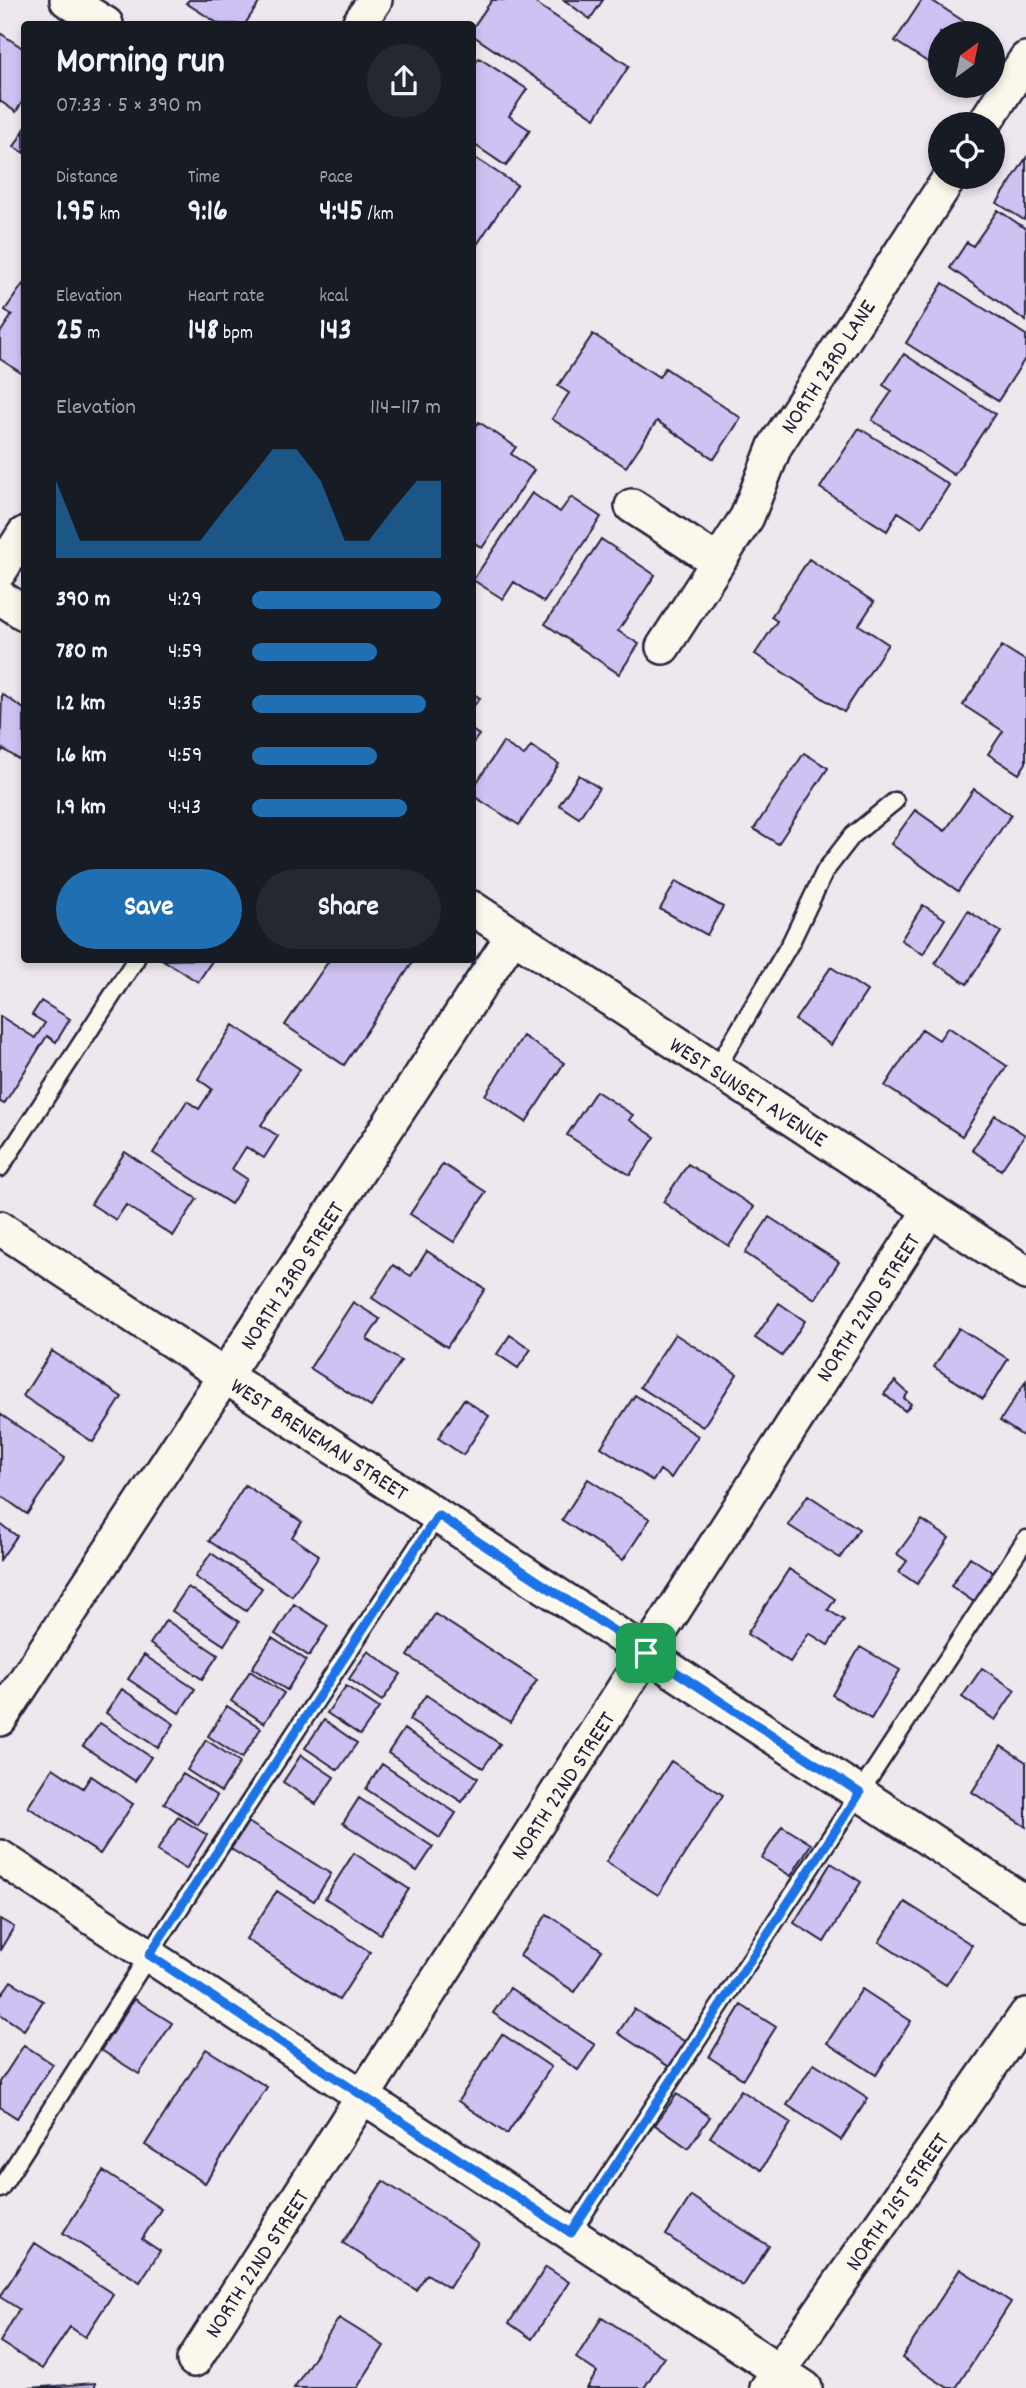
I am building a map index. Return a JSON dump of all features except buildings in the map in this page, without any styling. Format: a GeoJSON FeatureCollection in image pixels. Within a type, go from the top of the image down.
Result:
{"type":"FeatureCollection","features":[{"type":"Feature","properties":{"kind":"street"},"geometry":{"type":"LineString","coordinates":[[67,0],[101,21]]}},
{"type":"Feature","properties":{"kind":"street"},"geometry":{"type":"LineString","coordinates":[[361,21],[375,0]]}},
{"type":"Feature","properties":{"kind":"street"},"geometry":{"type":"LineString","coordinates":[[992,112],[1026,59]]}},
{"type":"Feature","properties":{"kind":"street","name":"NORTH 23RD LANE"},"geometry":{"type":"LineString","coordinates":[[663,647],[747,517],[775,446],[942,189]]}},
{"type":"Feature","properties":{"kind":"street"},"geometry":{"type":"LineString","coordinates":[[632,506],[718,562]]}},
{"type":"Feature","properties":{"kind":"street"},"geometry":{"type":"LineString","coordinates":[[0,571],[21,539]]}},
{"type":"Feature","properties":{"kind":"street"},"geometry":{"type":"LineString","coordinates":[[0,597],[21,611]]}},
{"type":"Feature","properties":{"kind":"street","name":"WEST SUNSET AVENUE"},"geometry":{"type":"LineString","coordinates":[[476,911],[1026,1273]]}},
{"type":"Feature","properties":{"kind":"street","name":"NORTH 23RD STREET"},"geometry":{"type":"LineString","coordinates":[[0,1719],[513,936]]}},
{"type":"Feature","properties":{"kind":"street","name":"NORTH 22ND STREET"},"geometry":{"type":"LineString","coordinates":[[194,2360],[930,1210]]}},
{"type":"Feature","properties":{"kind":"street","name":"WEST BRENEMAN STREET"},"geometry":{"type":"LineString","coordinates":[[0,1228],[1026,1902]]}},
{"type":"Feature","properties":{"kind":"street"},"geometry":{"type":"LineString","coordinates":[[0,1857],[571,2233],[784,2382]]}},
{"type":"Feature","properties":{"kind":"street","name":"NORTH 21ST STREET"},"geometry":{"type":"LineString","coordinates":[[784,2382],[1026,2015]]}},
{"type":"Feature","properties":{"kind":"lane"},"geometry":{"type":"LineString","coordinates":[[716,1069],[791,942],[825,872],[852,836],[895,801]]}},
{"type":"Feature","properties":{"kind":"lane"},"geometry":{"type":"LineString","coordinates":[[0,1168],[133,963]]}},
{"type":"Feature","properties":{"kind":"lane"},"geometry":{"type":"LineString","coordinates":[[0,2189],[149,1955],[438,1515]]}},
{"type":"Feature","properties":{"kind":"lane"},"geometry":{"type":"LineString","coordinates":[[571,2233],[1026,1539]]}},
{"type":"Feature","properties":{"kind":"route"},"geometry":{"type":"LineString","coordinates":[[438,1515],[646,1653],[860,1793],[571,2233],[149,1955],[438,1515]]}}]}
